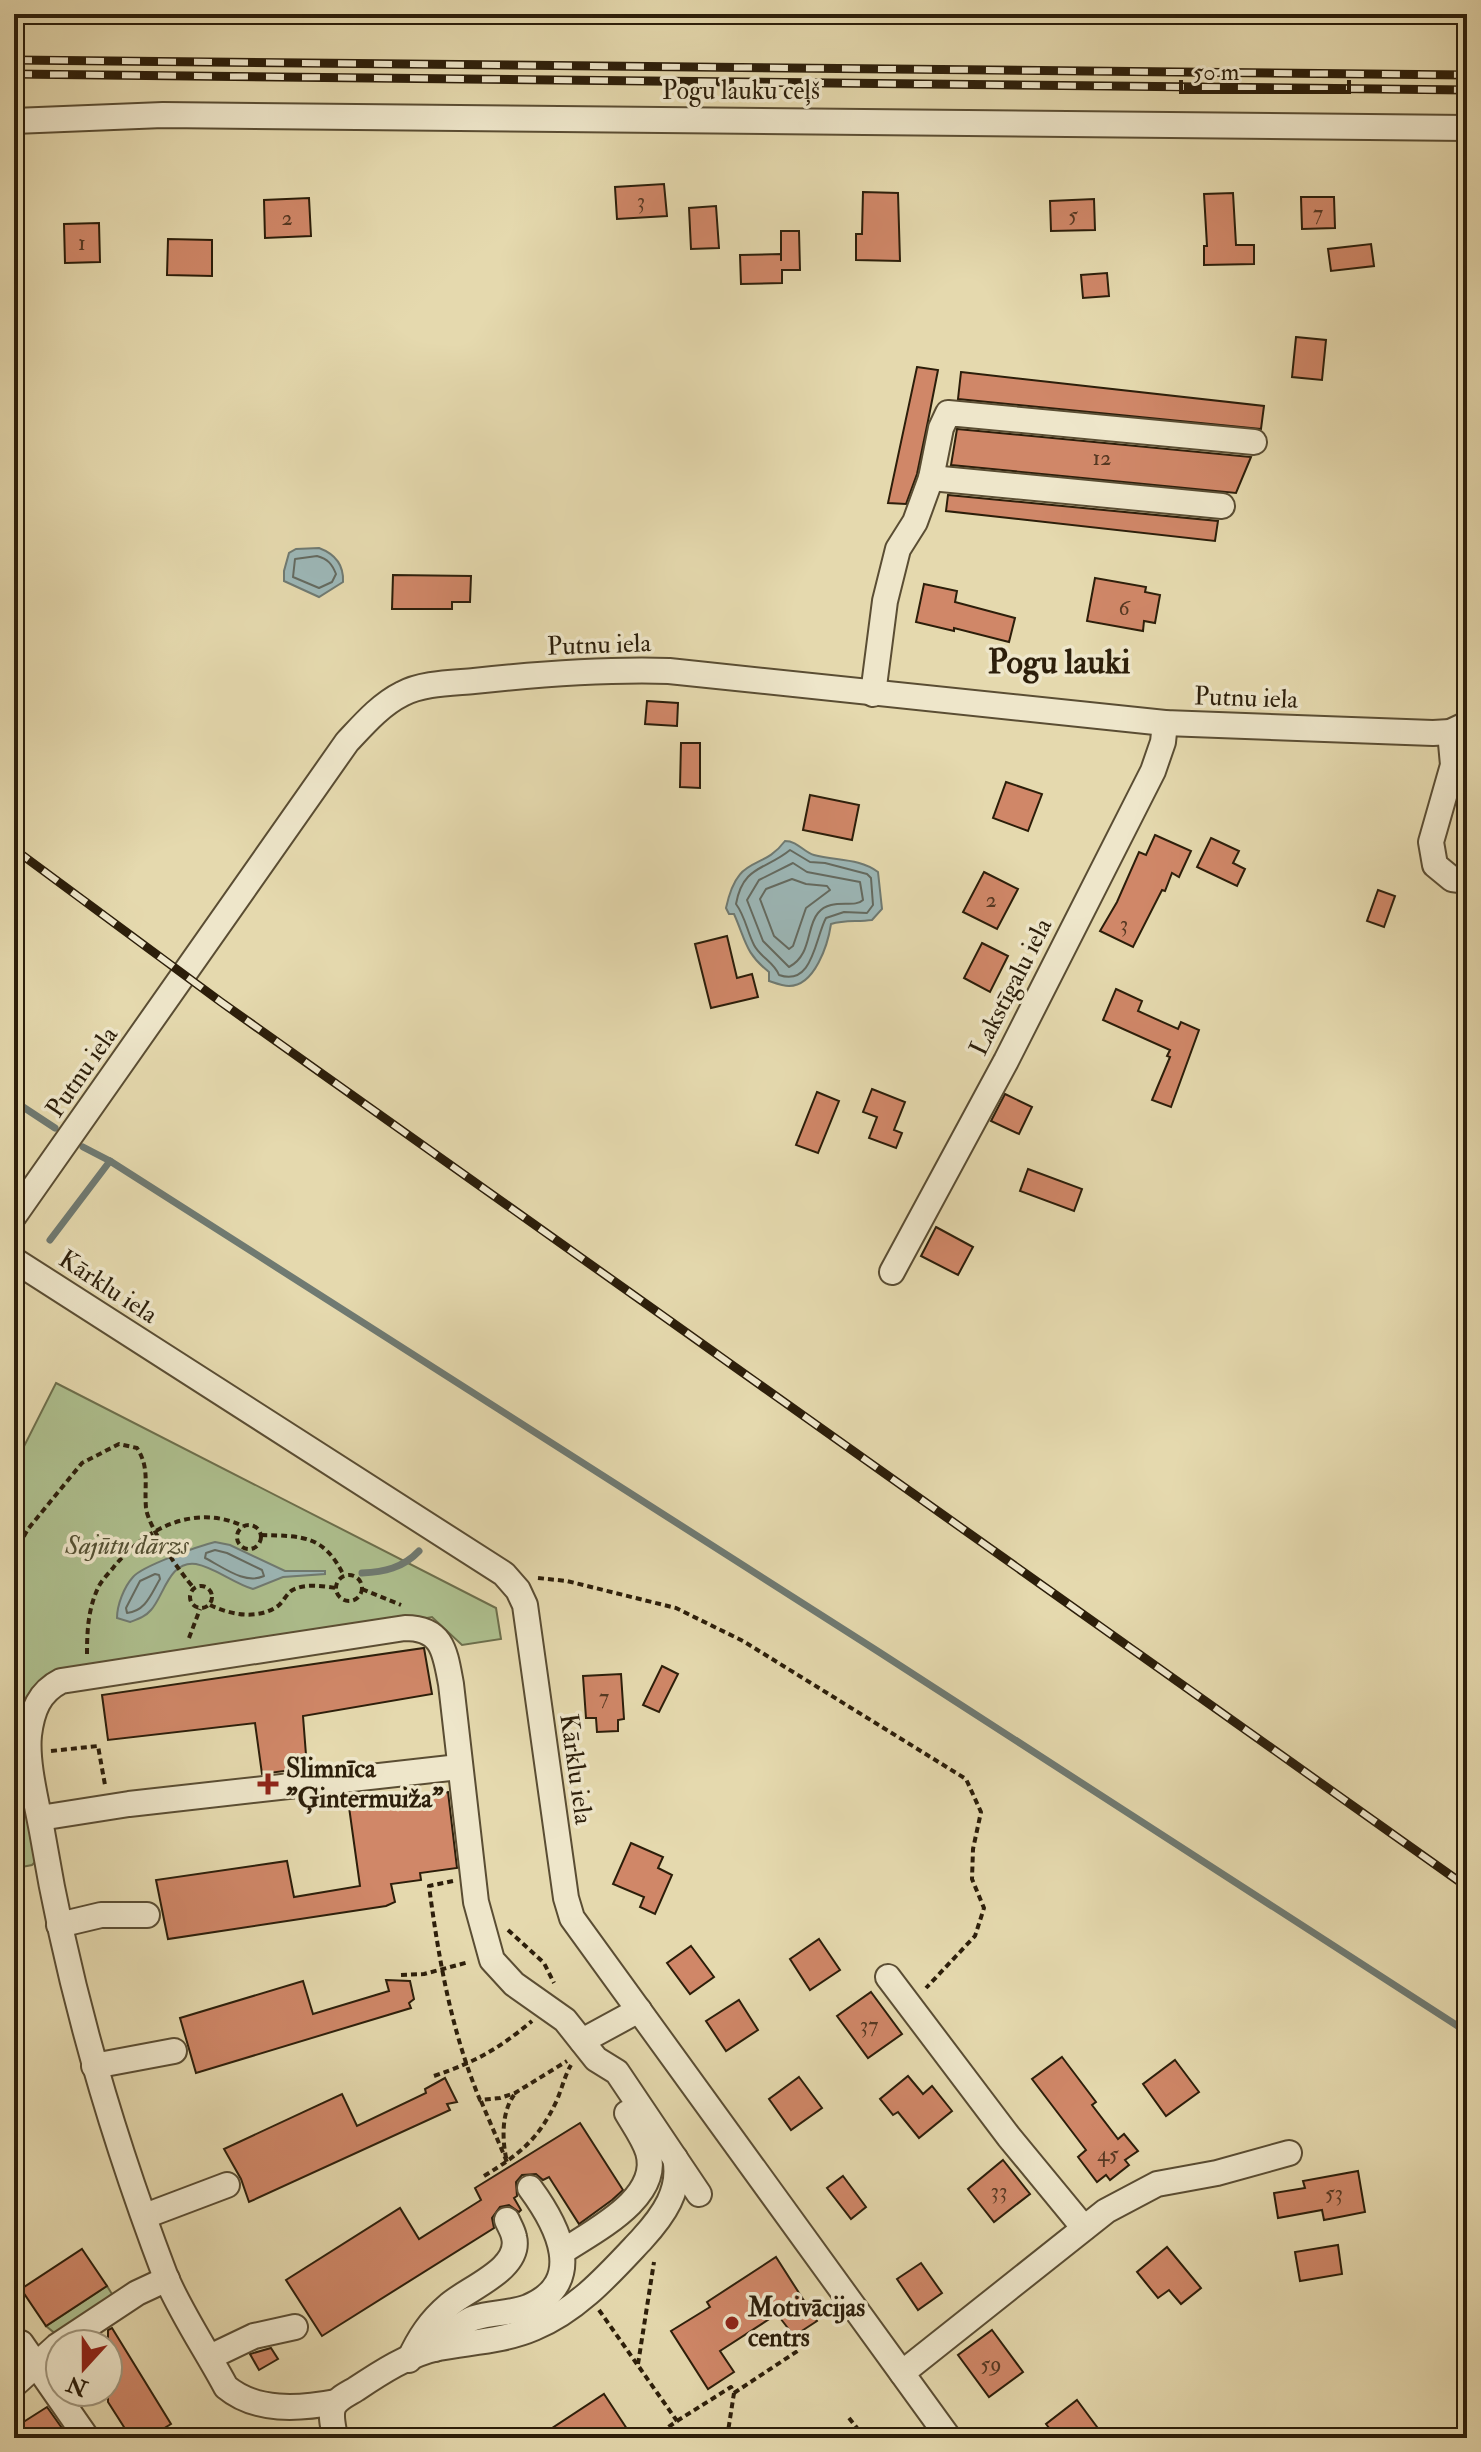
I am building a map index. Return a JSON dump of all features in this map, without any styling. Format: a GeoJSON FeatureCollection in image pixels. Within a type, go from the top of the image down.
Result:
{"type":"FeatureCollection","features":[{"type":"Feature","properties":{"kind":"street","name":"Pogu lauku ceļš"},"geometry":{"type":"LineString","coordinates":[[14,121],[163,115],[1467,128]]}},
{"type":"Feature","properties":{"kind":"street"},"geometry":{"type":"LineString","coordinates":[[873,694],[885,601],[898,549],[915,522],[931,478],[941,428],[948,413],[1254,442]]}},
{"type":"Feature","properties":{"kind":"street"},"geometry":{"type":"LineString","coordinates":[[931,478],[1222,506]]}},
{"type":"Feature","properties":{"kind":"street","name":"Putnu iela"},"geometry":{"type":"LineString","coordinates":[[14,1216],[347,742],[374,714],[403,693],[440,685],[614,670],[711,674],[873,694],[1165,723],[1458,728],[1453,765],[1431,842],[1435,865],[1452,879],[1467,881]]}},
{"type":"Feature","properties":{"kind":"street","name":"Lakstīgalu iela"},"geometry":{"type":"LineString","coordinates":[[892,1272],[1006,1061],[1153,771],[1163,742],[1165,723]]}},
{"type":"Feature","properties":{"kind":"street","name":"Kārklu iela"},"geometry":{"type":"LineString","coordinates":[[14,1260],[504,1574],[518,1590],[525,1605],[566,1898],[572,1918],[949,2438]]}},
{"type":"Feature","properties":{"kind":"street"},"geometry":{"type":"LineString","coordinates":[[562,2252],[631,2204],[645,2185],[649,2155],[589,2050],[565,2020],[514,1984],[491,1957],[483,1933],[473,1877],[451,1684],[445,1653],[431,1632],[405,1628],[89,1676],[61,1681],[47,1688],[35,1707],[29,1738],[30,1754],[59,1925],[94,2066],[167,2279],[226,2387],[237,2396],[256,2403],[309,2407],[336,2402],[384,2371],[435,2349],[490,2340],[535,2328],[588,2294],[646,2234],[671,2199],[677,2183],[675,2158]]}},
{"type":"Feature","properties":{"kind":"street"},"geometry":{"type":"LineString","coordinates":[[40,1818],[109,1807],[459,1767]]}},
{"type":"Feature","properties":{"kind":"street"},"geometry":{"type":"LineString","coordinates":[[59,1925],[101,1915],[147,1915]]}},
{"type":"Feature","properties":{"kind":"street"},"geometry":{"type":"LineString","coordinates":[[888,1977],[1019,2149],[1084,2228]]}},
{"type":"Feature","properties":{"kind":"street"},"geometry":{"type":"LineString","coordinates":[[589,2050],[639,2010]]}},
{"type":"Feature","properties":{"kind":"street"},"geometry":{"type":"LineString","coordinates":[[589,2050],[617,2072],[699,2194]]}},
{"type":"Feature","properties":{"kind":"street"},"geometry":{"type":"LineString","coordinates":[[94,2066],[174,2051]]}},
{"type":"Feature","properties":{"kind":"street"},"geometry":{"type":"LineString","coordinates":[[902,2373],[1106,2211],[1157,2184],[1217,2173],[1289,2153]]}},
{"type":"Feature","properties":{"kind":"street"},"geometry":{"type":"LineString","coordinates":[[145,2216],[227,2185]]}},
{"type":"Feature","properties":{"kind":"street"},"geometry":{"type":"LineString","coordinates":[[435,2349],[471,2319],[506,2314],[546,2297],[555,2288],[561,2275],[562,2252],[551,2221],[530,2188]]}},
{"type":"Feature","properties":{"kind":"street"},"geometry":{"type":"LineString","coordinates":[[409,2360],[420,2336],[434,2318],[508,2263],[515,2247],[507,2220]]}},
{"type":"Feature","properties":{"kind":"street"},"geometry":{"type":"LineString","coordinates":[[14,2385],[57,2346],[137,2293],[167,2279]]}},
{"type":"Feature","properties":{"kind":"street"},"geometry":{"type":"LineString","coordinates":[[210,2357],[254,2336],[279,2328],[295,2327]]}},
{"type":"Feature","properties":{"kind":"street"},"geometry":{"type":"LineString","coordinates":[[21,2343],[87,2438]]}},
{"type":"Feature","properties":{"kind":"street"},"geometry":{"type":"LineString","coordinates":[[335,2438],[331,2412],[336,2402]]}},
{"type":"Feature","properties":{"kind":"path"},"geometry":{"type":"LineString","coordinates":[[14,1554],[28,1529],[82,1463],[119,1444],[137,1448],[146,1461],[146,1512],[194,1588]]}},
{"type":"Feature","properties":{"kind":"path"},"geometry":{"type":"LineString","coordinates":[[89,1676],[87,1637],[90,1612],[99,1585],[120,1559],[155,1530],[191,1518],[216,1518],[254,1526],[261,1535],[309,1538],[332,1553],[344,1576]]}},
{"type":"Feature","properties":{"kind":"path"},"geometry":{"type":"LineString","coordinates":[[243,1526],[236,1536],[243,1549],[256,1547],[261,1535]]}},
{"type":"Feature","properties":{"kind":"path"},"geometry":{"type":"LineString","coordinates":[[504,1574],[567,1581],[676,1608],[743,1641],[966,1779],[981,1812],[973,1849],[972,1879],[984,1908],[975,1936],[939,1977],[908,2003]]}},
{"type":"Feature","properties":{"kind":"path"},"geometry":{"type":"LineString","coordinates":[[344,1576],[358,1578],[362,1585],[361,1593],[355,1599],[346,1600],[339,1596],[336,1588],[338,1580],[344,1576]]}},
{"type":"Feature","properties":{"kind":"path"},"geometry":{"type":"LineString","coordinates":[[194,1588],[201,1586],[211,1591],[213,1598],[210,1605]]}},
{"type":"Feature","properties":{"kind":"path"},"geometry":{"type":"LineString","coordinates":[[194,1588],[190,1599],[193,1605],[200,1608],[210,1605],[230,1613],[261,1614],[279,1606],[292,1591],[307,1586],[336,1588]]}},
{"type":"Feature","properties":{"kind":"path"},"geometry":{"type":"LineString","coordinates":[[30,1754],[98,1746],[109,1807]]}},
{"type":"Feature","properties":{"kind":"path"},"geometry":{"type":"LineString","coordinates":[[473,1877],[429,1886],[440,1970],[466,2065],[507,2162]]}},
{"type":"Feature","properties":{"kind":"path"},"geometry":{"type":"LineString","coordinates":[[401,1975],[424,1974],[491,1957]]}},
{"type":"Feature","properties":{"kind":"path"},"geometry":{"type":"LineString","coordinates":[[434,2076],[466,2065],[501,2047],[547,2009]]}},
{"type":"Feature","properties":{"kind":"path"},"geometry":{"type":"LineString","coordinates":[[480,2100],[515,2093],[562,2062],[576,2059],[569,2067],[540,2131],[519,2154],[484,2176]]}},
{"type":"Feature","properties":{"kind":"path"},"geometry":{"type":"LineString","coordinates":[[507,2162],[504,2151],[505,2115],[515,2093]]}},
{"type":"Feature","properties":{"kind":"path"},"geometry":{"type":"LineString","coordinates":[[638,2365],[654,2261]]}},
{"type":"Feature","properties":{"kind":"path"},"geometry":{"type":"LineString","coordinates":[[588,2294],[677,2421]]}},
{"type":"Feature","properties":{"kind":"path"},"geometry":{"type":"LineString","coordinates":[[734,2393],[799,2350]]}},
{"type":"Feature","properties":{"kind":"path"},"geometry":{"type":"LineString","coordinates":[[653,2438],[731,2387],[734,2393],[727,2438]]}},
{"type":"Feature","properties":{"kind":"path"},"geometry":{"type":"LineString","coordinates":[[849,2418],[865,2438]]}},
{"type":"Feature","properties":{"kind":"green space","name":"Sajūtu dārzs"},"geometry":{"type":"Polygon","coordinates":[[[56,1383],[496,1608],[501,1639],[462,1645],[432,1617],[33,1690],[36,1861],[22,1867],[14,1860],[14,1466],[56,1383]]]}},
{"type":"Feature","properties":{"kind":"green space"},"geometry":{"type":"Polygon","coordinates":[[[107,2286],[112,2294],[112,2300],[68,2328],[46,2326],[107,2286]]]}},
{"type":"Feature","properties":{"kind":"water"},"geometry":{"type":"Polygon","coordinates":[[[319,548],[337,560],[343,582],[319,597],[284,581],[284,571],[289,553],[296,549],[319,548]]]}},
{"type":"Feature","properties":{"kind":"water"},"geometry":{"type":"Polygon","coordinates":[[[785,841],[814,855],[871,867],[878,872],[882,909],[872,920],[831,924],[827,942],[813,972],[798,984],[789,986],[769,981],[769,972],[751,952],[734,914],[729,914],[726,908],[737,878],[776,851],[785,841]]]}},
{"type":"Feature","properties":{"kind":"water"},"geometry":{"type":"Polygon","coordinates":[[[215,1542],[230,1545],[285,1571],[325,1571],[325,1574],[283,1577],[253,1589],[203,1566],[187,1564],[173,1573],[156,1604],[141,1618],[130,1622],[117,1618],[124,1591],[138,1573],[171,1557],[215,1542]]]}},
{"type":"Feature","properties":{"kind":"building"},"geometry":{"type":"Polygon","coordinates":[[[664,184],[667,216],[617,219],[615,187],[664,184]]]}},
{"type":"Feature","properties":{"kind":"building"},"geometry":{"type":"Polygon","coordinates":[[[863,192],[898,193],[900,261],[856,260],[856,234],[862,234],[863,192]]]}},
{"type":"Feature","properties":{"kind":"building"},"geometry":{"type":"Polygon","coordinates":[[[1233,193],[1236,245],[1254,245],[1254,264],[1204,265],[1204,246],[1207,246],[1204,194],[1233,193]]]}},
{"type":"Feature","properties":{"kind":"building"},"geometry":{"type":"Polygon","coordinates":[[[1301,197],[1334,197],[1335,228],[1302,229],[1301,197]]]}},
{"type":"Feature","properties":{"kind":"building"},"geometry":{"type":"Polygon","coordinates":[[[309,198],[311,236],[265,238],[264,200],[309,198]]]}},
{"type":"Feature","properties":{"kind":"building"},"geometry":{"type":"Polygon","coordinates":[[[1094,199],[1095,230],[1051,231],[1050,201],[1094,199]]]}},
{"type":"Feature","properties":{"kind":"building"},"geometry":{"type":"Polygon","coordinates":[[[716,206],[719,248],[691,249],[689,208],[716,206]]]}},
{"type":"Feature","properties":{"kind":"building"},"geometry":{"type":"Polygon","coordinates":[[[99,223],[100,262],[65,263],[64,224],[99,223]]]}},
{"type":"Feature","properties":{"kind":"building"},"geometry":{"type":"Polygon","coordinates":[[[781,231],[799,231],[800,270],[782,270],[782,283],[741,284],[740,255],[781,254],[781,231]]]}},
{"type":"Feature","properties":{"kind":"building"},"geometry":{"type":"Polygon","coordinates":[[[168,239],[212,240],[212,276],[167,275],[168,239]]]}},
{"type":"Feature","properties":{"kind":"building"},"geometry":{"type":"Polygon","coordinates":[[[1371,244],[1374,266],[1331,271],[1328,249],[1371,244]]]}},
{"type":"Feature","properties":{"kind":"building"},"geometry":{"type":"Polygon","coordinates":[[[1107,273],[1109,296],[1083,298],[1081,275],[1107,273]]]}},
{"type":"Feature","properties":{"kind":"building"},"geometry":{"type":"Polygon","coordinates":[[[1296,337],[1326,340],[1322,380],[1292,377],[1296,337]]]}},
{"type":"Feature","properties":{"kind":"building"},"geometry":{"type":"Polygon","coordinates":[[[917,367],[938,370],[917,474],[906,504],[888,503],[917,367]]]}},
{"type":"Feature","properties":{"kind":"building"},"geometry":{"type":"Polygon","coordinates":[[[961,372],[1264,406],[1261,429],[958,399],[961,372]]]}},
{"type":"Feature","properties":{"kind":"building"},"geometry":{"type":"Polygon","coordinates":[[[957,429],[1251,457],[1236,493],[951,465],[957,429]]]}},
{"type":"Feature","properties":{"kind":"building"},"geometry":{"type":"Polygon","coordinates":[[[948,495],[1218,521],[1215,541],[946,511],[948,495]]]}},
{"type":"Feature","properties":{"kind":"building"},"geometry":{"type":"Polygon","coordinates":[[[393,575],[471,576],[470,602],[452,602],[452,609],[392,609],[393,575]]]}},
{"type":"Feature","properties":{"kind":"building"},"geometry":{"type":"Polygon","coordinates":[[[1095,578],[1146,587],[1145,592],[1160,595],[1155,623],[1144,621],[1143,631],[1087,621],[1095,578]]]}},
{"type":"Feature","properties":{"kind":"building"},"geometry":{"type":"Polygon","coordinates":[[[924,584],[957,591],[955,602],[1015,618],[1009,642],[916,622],[924,584]]]}},
{"type":"Feature","properties":{"kind":"building"},"geometry":{"type":"Polygon","coordinates":[[[647,701],[678,703],[677,726],[645,724],[647,701]]]}},
{"type":"Feature","properties":{"kind":"building"},"geometry":{"type":"Polygon","coordinates":[[[681,743],[700,743],[700,788],[680,787],[681,743]]]}},
{"type":"Feature","properties":{"kind":"building"},"geometry":{"type":"Polygon","coordinates":[[[1006,782],[1042,794],[1028,831],[993,818],[1006,782]]]}},
{"type":"Feature","properties":{"kind":"building"},"geometry":{"type":"Polygon","coordinates":[[[810,795],[859,805],[852,840],[803,830],[810,795]]]}},
{"type":"Feature","properties":{"kind":"building"},"geometry":{"type":"Polygon","coordinates":[[[1155,835],[1191,851],[1179,877],[1172,873],[1133,947],[1100,931],[1117,902],[1139,852],[1146,855],[1155,835]]]}},
{"type":"Feature","properties":{"kind":"building"},"geometry":{"type":"Polygon","coordinates":[[[1211,838],[1239,851],[1233,863],[1245,869],[1237,886],[1197,867],[1211,838]]]}},
{"type":"Feature","properties":{"kind":"building"},"geometry":{"type":"Polygon","coordinates":[[[984,872],[1018,889],[997,929],[963,912],[984,872]]]}},
{"type":"Feature","properties":{"kind":"building"},"geometry":{"type":"Polygon","coordinates":[[[1378,890],[1395,896],[1384,927],[1367,921],[1378,890]]]}},
{"type":"Feature","properties":{"kind":"building"},"geometry":{"type":"Polygon","coordinates":[[[727,936],[737,978],[752,974],[758,997],[711,1008],[695,944],[727,936]]]}},
{"type":"Feature","properties":{"kind":"building"},"geometry":{"type":"Polygon","coordinates":[[[982,943],[1008,956],[990,992],[964,978],[982,943]]]}},
{"type":"Feature","properties":{"kind":"building"},"geometry":{"type":"Polygon","coordinates":[[[1116,989],[1142,1001],[1138,1011],[1178,1029],[1181,1022],[1199,1030],[1171,1107],[1152,1100],[1170,1050],[1103,1020],[1116,989]]]}},
{"type":"Feature","properties":{"kind":"building"},"geometry":{"type":"Polygon","coordinates":[[[872,1089],[905,1102],[894,1130],[902,1133],[896,1148],[869,1138],[877,1117],[863,1112],[872,1089]]]}},
{"type":"Feature","properties":{"kind":"building"},"geometry":{"type":"Polygon","coordinates":[[[817,1092],[839,1101],[818,1153],[796,1145],[817,1092]]]}},
{"type":"Feature","properties":{"kind":"building"},"geometry":{"type":"Polygon","coordinates":[[[1005,1094],[1032,1107],[1019,1134],[991,1121],[1005,1094]]]}},
{"type":"Feature","properties":{"kind":"building"},"geometry":{"type":"Polygon","coordinates":[[[1028,1169],[1082,1189],[1074,1211],[1020,1191],[1028,1169]]]}},
{"type":"Feature","properties":{"kind":"building"},"geometry":{"type":"Polygon","coordinates":[[[936,1227],[973,1247],[958,1275],[921,1256],[936,1227]]]}},
{"type":"Feature","properties":{"kind":"building"},"geometry":{"type":"Polygon","coordinates":[[[424,1648],[432,1694],[303,1716],[307,1768],[262,1774],[255,1723],[108,1740],[102,1695],[424,1648]]]}},
{"type":"Feature","properties":{"kind":"building"},"geometry":{"type":"Polygon","coordinates":[[[662,1666],[678,1674],[659,1712],[643,1705],[662,1666]]]}},
{"type":"Feature","properties":{"kind":"building"},"geometry":{"type":"Polygon","coordinates":[[[621,1674],[624,1719],[618,1720],[618,1731],[597,1732],[596,1718],[586,1718],[583,1676],[621,1674]]]}},
{"type":"Feature","properties":{"kind":"building"},"geometry":{"type":"Polygon","coordinates":[[[448,1792],[457,1868],[420,1873],[421,1880],[391,1884],[395,1902],[386,1906],[168,1939],[156,1880],[287,1861],[294,1897],[360,1886],[349,1807],[448,1792]]]}},
{"type":"Feature","properties":{"kind":"building"},"geometry":{"type":"Polygon","coordinates":[[[631,1843],[663,1857],[658,1868],[672,1875],[655,1914],[640,1907],[644,1897],[613,1884],[631,1843]]]}},
{"type":"Feature","properties":{"kind":"building"},"geometry":{"type":"Polygon","coordinates":[[[819,1939],[840,1970],[810,1990],[790,1959],[819,1939]]]}},
{"type":"Feature","properties":{"kind":"building"},"geometry":{"type":"Polygon","coordinates":[[[691,1946],[714,1977],[690,1994],[667,1963],[691,1946]]]}},
{"type":"Feature","properties":{"kind":"building"},"geometry":{"type":"Polygon","coordinates":[[[386,1980],[410,1981],[414,1999],[409,2003],[411,2008],[196,2073],[180,2018],[303,1981],[313,2014],[389,1991],[386,1980]]]}},
{"type":"Feature","properties":{"kind":"building"},"geometry":{"type":"Polygon","coordinates":[[[871,1992],[902,2034],[868,2058],[837,2016],[871,1992]]]}},
{"type":"Feature","properties":{"kind":"building"},"geometry":{"type":"Polygon","coordinates":[[[739,2000],[758,2030],[726,2051],[706,2021],[739,2000]]]}},
{"type":"Feature","properties":{"kind":"building"},"geometry":{"type":"Polygon","coordinates":[[[1062,2057],[1096,2102],[1092,2105],[1118,2139],[1124,2134],[1138,2151],[1125,2160],[1129,2165],[1110,2180],[1106,2175],[1097,2182],[1078,2157],[1086,2150],[1032,2079],[1062,2057]]]}},
{"type":"Feature","properties":{"kind":"building"},"geometry":{"type":"Polygon","coordinates":[[[1175,2060],[1199,2092],[1166,2116],[1143,2084],[1175,2060]]]}},
{"type":"Feature","properties":{"kind":"building"},"geometry":{"type":"Polygon","coordinates":[[[908,2076],[923,2094],[932,2086],[952,2111],[919,2138],[898,2112],[893,2115],[880,2099],[908,2076]]]}},
{"type":"Feature","properties":{"kind":"building"},"geometry":{"type":"Polygon","coordinates":[[[799,2077],[822,2108],[791,2130],[769,2099],[799,2077]]]}},
{"type":"Feature","properties":{"kind":"building"},"geometry":{"type":"Polygon","coordinates":[[[445,2078],[457,2102],[447,2104],[450,2110],[249,2202],[241,2179],[224,2149],[342,2094],[357,2126],[426,2093],[425,2089],[445,2078]]]}},
{"type":"Feature","properties":{"kind":"building"},"geometry":{"type":"Polygon","coordinates":[[[580,2123],[623,2190],[612,2200],[579,2224],[549,2177],[543,2180],[536,2174],[522,2175],[516,2182],[517,2196],[514,2198],[521,2210],[519,2212],[509,2205],[500,2207],[492,2218],[494,2228],[322,2336],[286,2280],[400,2208],[419,2239],[481,2200],[475,2188],[580,2123]]]}},
{"type":"Feature","properties":{"kind":"building"},"geometry":{"type":"Polygon","coordinates":[[[1003,2160],[1030,2194],[994,2222],[968,2189],[1003,2160]]]}},
{"type":"Feature","properties":{"kind":"building"},"geometry":{"type":"Polygon","coordinates":[[[1358,2171],[1365,2212],[1324,2220],[1322,2210],[1278,2218],[1274,2193],[1305,2188],[1303,2181],[1358,2171]]]}},
{"type":"Feature","properties":{"kind":"building"},"geometry":{"type":"Polygon","coordinates":[[[843,2176],[866,2207],[851,2219],[827,2188],[843,2176]]]}},
{"type":"Feature","properties":{"kind":"building"},"geometry":{"type":"Polygon","coordinates":[[[1338,2245],[1342,2274],[1300,2281],[1295,2252],[1338,2245]]]}},
{"type":"Feature","properties":{"kind":"building"},"geometry":{"type":"Polygon","coordinates":[[[1167,2247],[1201,2288],[1181,2304],[1169,2290],[1158,2298],[1137,2272],[1167,2247]]]}},
{"type":"Feature","properties":{"kind":"building"},"geometry":{"type":"Polygon","coordinates":[[[82,2249],[107,2286],[46,2326],[21,2289],[82,2249]]]}},
{"type":"Feature","properties":{"kind":"building","name":"Motivācijas centrs"},"geometry":{"type":"Polygon","coordinates":[[[776,2257],[817,2321],[794,2336],[777,2314],[720,2351],[734,2372],[708,2389],[671,2331],[710,2307],[707,2302],[776,2257]]]}},
{"type":"Feature","properties":{"kind":"building"},"geometry":{"type":"Polygon","coordinates":[[[921,2263],[942,2293],[918,2310],[897,2279],[921,2263]]]}},
{"type":"Feature","properties":{"kind":"building"},"geometry":{"type":"Polygon","coordinates":[[[992,2330],[1023,2372],[989,2397],[958,2355],[992,2330]]]}},
{"type":"Feature","properties":{"kind":"building"},"geometry":{"type":"Polygon","coordinates":[[[124,2348],[171,2424],[148,2438],[131,2438],[112,2408],[124,2408],[124,2348]]]}},
{"type":"Feature","properties":{"kind":"building"},"geometry":{"type":"Polygon","coordinates":[[[271,2348],[278,2359],[259,2370],[250,2354],[271,2348]]]}},
{"type":"Feature","properties":{"kind":"building"},"geometry":{"type":"Polygon","coordinates":[[[604,2394],[633,2438],[537,2438],[604,2394]]]}},
{"type":"Feature","properties":{"kind":"building"},"geometry":{"type":"Polygon","coordinates":[[[1077,2400],[1100,2431],[1091,2438],[1057,2438],[1046,2424],[1077,2400]]]}},
{"type":"Feature","properties":{"kind":"building"},"geometry":{"type":"Polygon","coordinates":[[[48,2408],[69,2438],[14,2438],[14,2428],[48,2408]]]}},
{"type":"Feature","properties":{"kind":"waterway"},"geometry":{"type":"LineString","coordinates":[[14,1101],[55,1128]]}},
{"type":"Feature","properties":{"kind":"waterway"},"geometry":{"type":"LineString","coordinates":[[83,1147],[110,1161],[879,1652],[1467,2032]]}},
{"type":"Feature","properties":{"kind":"waterway"},"geometry":{"type":"LineString","coordinates":[[50,1240],[110,1161]]}},
{"type":"Feature","properties":{"kind":"waterway"},"geometry":{"type":"LineString","coordinates":[[362,1573],[393,1568],[419,1551]]}},
{"type":"Feature","properties":{"kind":"railway"},"geometry":{"type":"LineString","coordinates":[[14,60],[1467,75]]}},
{"type":"Feature","properties":{"kind":"railway"},"geometry":{"type":"LineString","coordinates":[[14,74],[1467,90]]}},
{"type":"Feature","properties":{"kind":"railway"},"geometry":{"type":"LineString","coordinates":[[14,849],[221,1002],[1467,1887]]}},
{"type":"Feature","properties":{"kind":"place","name":"Slimnīca \"Ģintermuiža\""},"geometry":{"type":"Point","coordinates":[268,1784]}},
{"type":"Feature","properties":{"kind":"place","name":"Motivācijas centrs"},"geometry":{"type":"Point","coordinates":[732,2323]}},
{"type":"Feature","properties":{"kind":"district","name":"Pogu lauki"},"geometry":{"type":"Point","coordinates":[1059,662]}}]}
